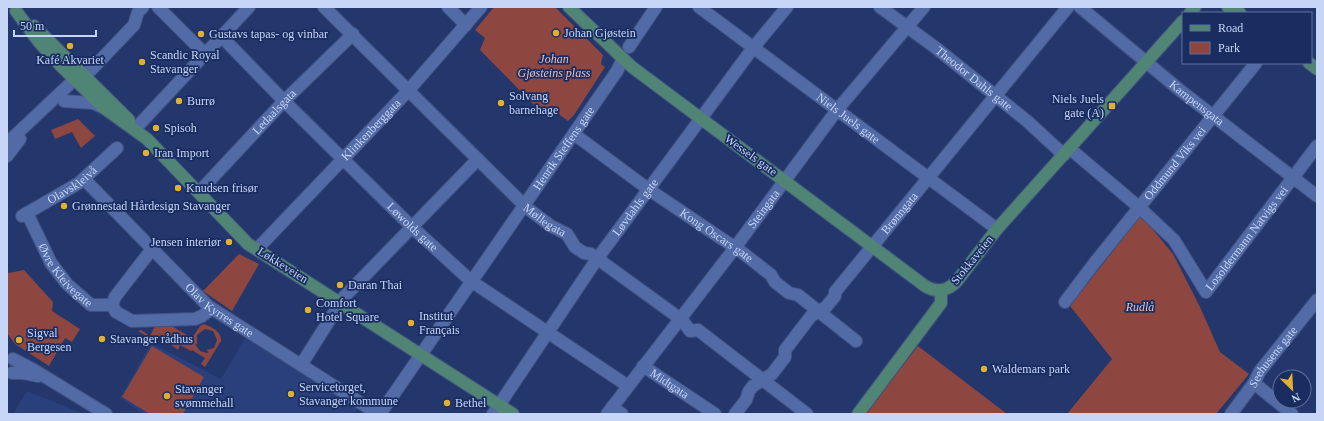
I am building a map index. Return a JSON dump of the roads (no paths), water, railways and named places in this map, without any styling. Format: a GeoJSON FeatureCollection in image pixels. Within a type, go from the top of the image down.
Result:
{"type":"FeatureCollection","features":[{"type":"Feature","properties":{"kind":"main road","name":"Wessels gate"},"geometry":{"type":"LineString","coordinates":[[569,7],[623,59],[925,286],[933,290],[941,290]]}},
{"type":"Feature","properties":{"kind":"main road"},"geometry":{"type":"LineString","coordinates":[[1228,7],[1238,12]]}},
{"type":"Feature","properties":{"kind":"main road","name":"Løkkeveien"},"geometry":{"type":"LineString","coordinates":[[16,8],[39,42],[80,79],[126,115],[135,129]]}},
{"type":"Feature","properties":{"kind":"main road","name":"Stokkaveien"},"geometry":{"type":"LineString","coordinates":[[858,414],[941,303],[941,290],[954,285],[997,229],[1182,22]]}},
{"type":"Feature","properties":{"kind":"main road","name":"Løkkeveien"},"geometry":{"type":"LineString","coordinates":[[80,79],[104,108],[135,129],[199,192],[240,236],[257,249],[421,354],[496,410],[513,414]]}},
{"type":"Feature","properties":{"kind":"street"},"geometry":{"type":"LineString","coordinates":[[7,143],[91,70],[134,24],[138,12],[143,7]]}},
{"type":"Feature","properties":{"kind":"street"},"geometry":{"type":"LineString","coordinates":[[158,7],[206,55]]}},
{"type":"Feature","properties":{"kind":"street"},"geometry":{"type":"LineString","coordinates":[[135,129],[206,55],[249,7]]}},
{"type":"Feature","properties":{"kind":"street","name":"Møllegata"},"geometry":{"type":"LineString","coordinates":[[324,7],[353,34],[524,205],[551,226],[566,234],[575,247],[584,253],[591,254],[680,319],[690,331],[698,330],[742,363],[746,369],[807,414]]}},
{"type":"Feature","properties":{"kind":"street"},"geometry":{"type":"LineString","coordinates":[[448,7],[466,25]]}},
{"type":"Feature","properties":{"kind":"street","name":"Klinkenberggata"},"geometry":{"type":"LineString","coordinates":[[257,249],[408,90],[466,25],[480,7]]}},
{"type":"Feature","properties":{"kind":"street"},"geometry":{"type":"LineString","coordinates":[[629,47],[656,7]]}},
{"type":"Feature","properties":{"kind":"street","name":"Niels Juels gate"},"geometry":{"type":"LineString","coordinates":[[699,7],[997,229]]}},
{"type":"Feature","properties":{"kind":"street","name":"Løvdahls gate"},"geometry":{"type":"LineString","coordinates":[[496,410],[597,259],[753,48],[787,7]]}},
{"type":"Feature","properties":{"kind":"street","name":"Theodor Dahls gate"},"geometry":{"type":"LineString","coordinates":[[880,7],[1066,151]]}},
{"type":"Feature","properties":{"kind":"street","name":"Steingata"},"geometry":{"type":"LineString","coordinates":[[610,410],[734,249],[837,110],[924,7]]}},
{"type":"Feature","properties":{"kind":"street","name":"Brønngata"},"geometry":{"type":"LineString","coordinates":[[735,414],[746,400],[748,391],[772,374],[786,357],[786,350],[811,316],[826,307],[835,296],[835,292],[872,246],[1068,7]]}},
{"type":"Feature","properties":{"kind":"street","name":"Kampensgata"},"geometry":{"type":"LineString","coordinates":[[1080,7],[1145,62],[1317,196]]}},
{"type":"Feature","properties":{"kind":"street","name":"Ledaalsgata"},"geometry":{"type":"LineString","coordinates":[[199,192],[284,101],[353,34]]}},
{"type":"Feature","properties":{"kind":"street","name":"Løwolds gate"},"geometry":{"type":"LineString","coordinates":[[222,37],[284,101],[412,227],[471,281],[628,386]]}},
{"type":"Feature","properties":{"kind":"street","name":"Henrik Steffens gate"},"geometry":{"type":"LineString","coordinates":[[379,414],[621,66],[623,59]]}},
{"type":"Feature","properties":{"kind":"street","name":"Oddmund Viks vei"},"geometry":{"type":"LineString","coordinates":[[1065,302],[1091,267],[1255,64]]}},
{"type":"Feature","properties":{"kind":"street"},"geometry":{"type":"LineString","coordinates":[[7,156],[18,141],[64,101],[80,79]]}},
{"type":"Feature","properties":{"kind":"street"},"geometry":{"type":"LineString","coordinates":[[64,101],[92,103],[104,108]]}},
{"type":"Feature","properties":{"kind":"street","name":"Kong Oscars gate"},"geometry":{"type":"LineString","coordinates":[[574,134],[648,189],[771,275],[775,282],[789,293],[798,296],[856,340]]}},
{"type":"Feature","properties":{"kind":"street","name":"Losoldermann Natvigs vei"},"geometry":{"type":"LineString","coordinates":[[1182,250],[1206,292],[1317,146]]}},
{"type":"Feature","properties":{"kind":"street","name":"Olavskleivå"},"geometry":{"type":"LineString","coordinates":[[24,215],[84,179],[117,148]]}},
{"type":"Feature","properties":{"kind":"street","name":"Oddmund Viks vei"},"geometry":{"type":"LineString","coordinates":[[1066,151],[1113,185],[1140,208],[1162,227],[1182,250]]}},
{"type":"Feature","properties":{"kind":"street"},"geometry":{"type":"LineString","coordinates":[[301,365],[341,302],[478,159]]}},
{"type":"Feature","properties":{"kind":"street","name":"Olav Kyrres gate"},"geometry":{"type":"LineString","coordinates":[[84,179],[211,309],[379,414]]}},
{"type":"Feature","properties":{"kind":"street","name":"Øvre Kleivegate"},"geometry":{"type":"LineString","coordinates":[[24,215],[37,233],[45,255],[63,280],[91,305],[112,306],[116,312],[132,321],[195,318],[202,316],[211,309]]}},
{"type":"Feature","properties":{"kind":"street"},"geometry":{"type":"LineString","coordinates":[[112,306],[115,297],[152,249]]}},
{"type":"Feature","properties":{"kind":"street","name":"Seehusens gate"},"geometry":{"type":"LineString","coordinates":[[1231,414],[1254,383],[1260,371],[1317,300]]}},
{"type":"Feature","properties":{"kind":"street"},"geometry":{"type":"LineString","coordinates":[[9,356],[16,366],[9,375]]}},
{"type":"Feature","properties":{"kind":"street"},"geometry":{"type":"LineString","coordinates":[[9,356],[106,414]]}},
{"type":"Feature","properties":{"kind":"street","name":"Midtgata"},"geometry":{"type":"LineString","coordinates":[[644,366],[715,414]]}},
{"type":"Feature","properties":{"kind":"street"},"geometry":{"type":"LineString","coordinates":[[9,375],[28,373],[56,383]]}},
{"type":"Feature","properties":{"kind":"street"},"geometry":{"type":"LineString","coordinates":[[1254,383],[1292,414]]}},
{"type":"Feature","properties":{"kind":"street"},"geometry":{"type":"LineString","coordinates":[[610,410],[622,414]]}},
{"type":"Feature","properties":{"kind":"place","name":"Johan Gjøstein"},"geometry":{"type":"Point","coordinates":[556,33]}},
{"type":"Feature","properties":{"kind":"place","name":"Gustavs tapas- og vinbar"},"geometry":{"type":"Point","coordinates":[201,34]}},
{"type":"Feature","properties":{"kind":"place","name":"Kafé Akvariet"},"geometry":{"type":"Point","coordinates":[70,46]}},
{"type":"Feature","properties":{"kind":"place","name":"Scandic Royal Stavanger"},"geometry":{"type":"Point","coordinates":[142,62]}},
{"type":"Feature","properties":{"kind":"place","name":"Burrø"},"geometry":{"type":"Point","coordinates":[179,101]}},
{"type":"Feature","properties":{"kind":"place","name":"Solvang barnehage"},"geometry":{"type":"Point","coordinates":[501,103]}},
{"type":"Feature","properties":{"kind":"place","name":"Niels Juels gate (A)"},"geometry":{"type":"Point","coordinates":[1112,106]}},
{"type":"Feature","properties":{"kind":"place","name":"Spisoh"},"geometry":{"type":"Point","coordinates":[156,128]}},
{"type":"Feature","properties":{"kind":"place","name":"Iran Import"},"geometry":{"type":"Point","coordinates":[146,153]}},
{"type":"Feature","properties":{"kind":"place","name":"Knudsen frisør"},"geometry":{"type":"Point","coordinates":[178,188]}},
{"type":"Feature","properties":{"kind":"place","name":"Grønnestad Hårdesign Stavanger"},"geometry":{"type":"Point","coordinates":[64,206]}},
{"type":"Feature","properties":{"kind":"place","name":"Jensen interiør"},"geometry":{"type":"Point","coordinates":[229,242]}},
{"type":"Feature","properties":{"kind":"place","name":"Daran Thai"},"geometry":{"type":"Point","coordinates":[340,285]}},
{"type":"Feature","properties":{"kind":"place","name":"Comfort Hotel Square"},"geometry":{"type":"Point","coordinates":[308,310]}},
{"type":"Feature","properties":{"kind":"place","name":"Institut Français"},"geometry":{"type":"Point","coordinates":[411,323]}},
{"type":"Feature","properties":{"kind":"place","name":"Stavanger rådhus"},"geometry":{"type":"Point","coordinates":[102,339]}},
{"type":"Feature","properties":{"kind":"place","name":"Sigval Bergesen"},"geometry":{"type":"Point","coordinates":[19,340]}},
{"type":"Feature","properties":{"kind":"place","name":"Waldemars park"},"geometry":{"type":"Point","coordinates":[984,369]}},
{"type":"Feature","properties":{"kind":"place","name":"Servicetorget, Stavanger kommune"},"geometry":{"type":"Point","coordinates":[291,394]}},
{"type":"Feature","properties":{"kind":"place","name":"Stavanger svømmehall"},"geometry":{"type":"Point","coordinates":[167,396]}},
{"type":"Feature","properties":{"kind":"place","name":"Bethel"},"geometry":{"type":"Point","coordinates":[447,403]}},
{"type":"Feature","properties":{"kind":"park label","name":"Johan Gjøsteins plass"},"geometry":{"type":"Point","coordinates":[554,66]}},
{"type":"Feature","properties":{"kind":"park label","name":"Rudlå"},"geometry":{"type":"Point","coordinates":[1140,307]}}]}
